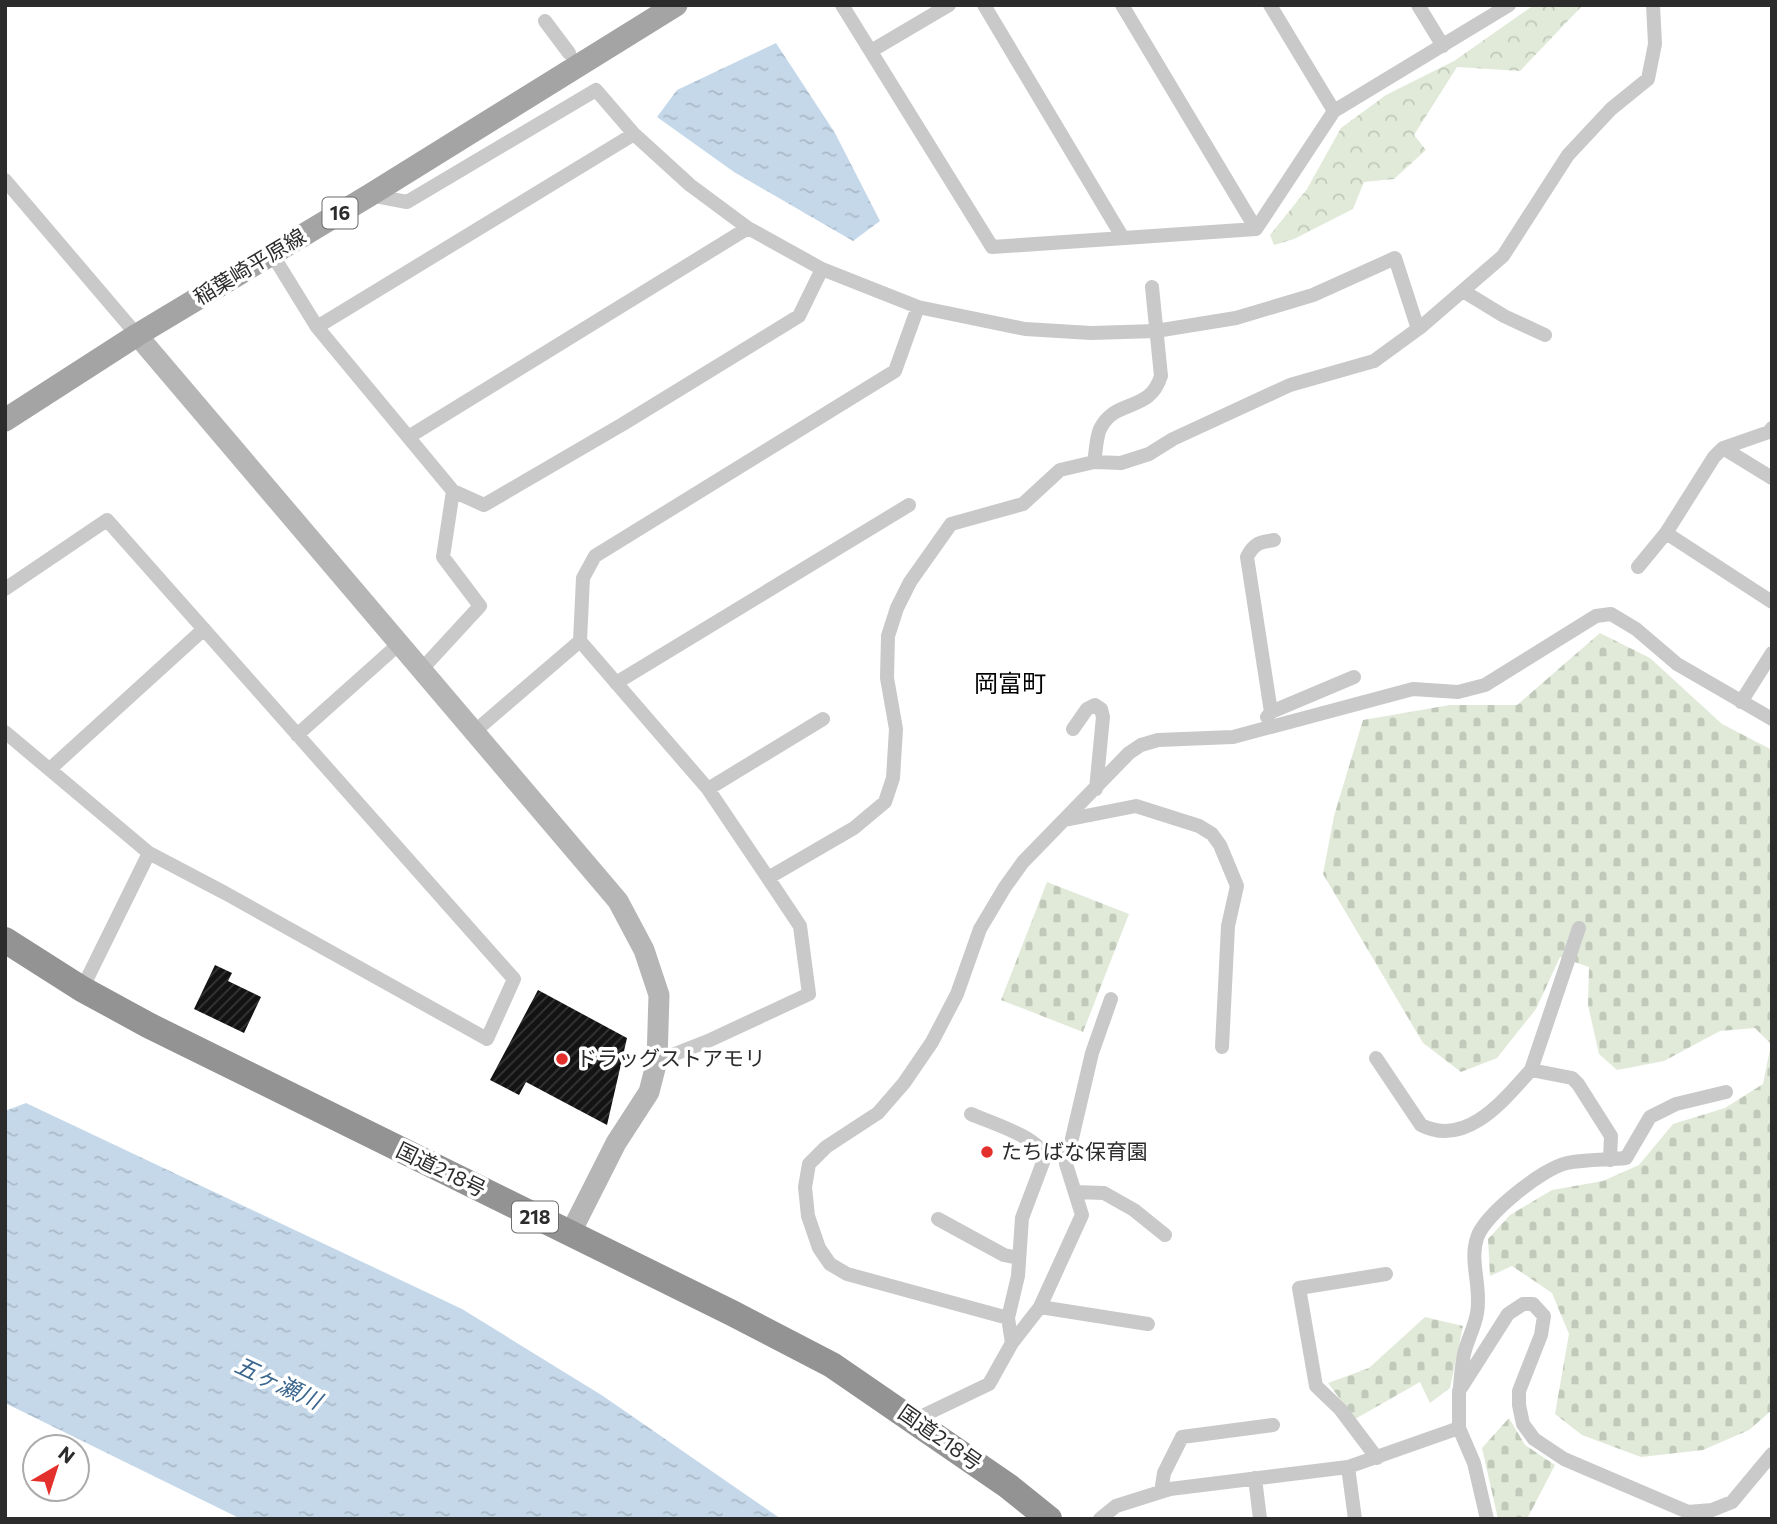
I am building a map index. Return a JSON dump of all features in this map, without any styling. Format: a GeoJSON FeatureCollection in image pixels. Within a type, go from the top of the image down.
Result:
{"type":"FeatureCollection","features":[{"type":"Feature","properties":{"kind":"highway","name":"国道218号"},"geometry":{"type":"LineString","coordinates":[[5,940],[82,989],[160,1031],[832,1365],[1009,1486],[1049,1519]]}},
{"type":"Feature","properties":{"kind":"main road","name":"稲葉崎平原線"},"geometry":{"type":"LineString","coordinates":[[5,420],[137,335],[370,195],[676,5]]}},
{"type":"Feature","properties":{"kind":"street"},"geometry":{"type":"LineString","coordinates":[[842,5],[992,247],[1256,229]]}},
{"type":"Feature","properties":{"kind":"street"},"geometry":{"type":"LineString","coordinates":[[871,51],[949,5]]}},
{"type":"Feature","properties":{"kind":"street"},"geometry":{"type":"LineString","coordinates":[[984,5],[1123,238]]}},
{"type":"Feature","properties":{"kind":"street"},"geometry":{"type":"LineString","coordinates":[[1122,5],[1256,229]]}},
{"type":"Feature","properties":{"kind":"street"},"geometry":{"type":"LineString","coordinates":[[1270,5],[1334,111]]}},
{"type":"Feature","properties":{"kind":"street"},"geometry":{"type":"LineString","coordinates":[[1418,5],[1443,46]]}},
{"type":"Feature","properties":{"kind":"street"},"geometry":{"type":"LineString","coordinates":[[1256,229],[1334,111],[1509,5]]}},
{"type":"Feature","properties":{"kind":"street"},"geometry":{"type":"LineString","coordinates":[[768,878],[854,828],[884,802],[893,778],[896,729],[887,678],[888,636],[897,608],[910,582],[951,524],[1023,504],[1060,470],[1094,462],[1121,463],[1149,454],[1173,439],[1290,385],[1374,361],[1418,329],[1503,257],[1568,155],[1611,109],[1648,79],[1655,44],[1653,5]]}},
{"type":"Feature","properties":{"kind":"street"},"geometry":{"type":"LineString","coordinates":[[545,20],[569,53]]}},
{"type":"Feature","properties":{"kind":"street"},"geometry":{"type":"LineString","coordinates":[[370,195],[407,202],[592,85],[634,134],[690,185],[748,229],[822,269],[918,307],[1025,329],[1091,333],[1156,331],[1236,318],[1313,295],[1395,258],[1418,329]]}},
{"type":"Feature","properties":{"kind":"street"},"geometry":{"type":"LineString","coordinates":[[317,327],[634,134]]}},
{"type":"Feature","properties":{"kind":"street"},"geometry":{"type":"LineString","coordinates":[[5,180],[618,901],[643,950],[659,995],[657,1061],[649,1092],[616,1143],[570,1234]]}},
{"type":"Feature","properties":{"kind":"street"},"geometry":{"type":"LineString","coordinates":[[410,436],[748,229]]}},
{"type":"Feature","properties":{"kind":"street"},"geometry":{"type":"LineString","coordinates":[[272,254],[317,327],[453,491],[484,505],[799,316],[822,269]]}},
{"type":"Feature","properties":{"kind":"street"},"geometry":{"type":"LineString","coordinates":[[1094,462],[1100,430],[1108,419],[1116,411],[1148,398],[1157,389],[1161,376],[1152,287]]}},
{"type":"Feature","properties":{"kind":"street"},"geometry":{"type":"LineString","coordinates":[[1463,291],[1504,316],[1545,335]]}},
{"type":"Feature","properties":{"kind":"street"},"geometry":{"type":"LineString","coordinates":[[657,1061],[708,1041],[809,994],[800,926],[708,789],[580,641],[583,578],[595,556],[894,371],[918,307]]}},
{"type":"Feature","properties":{"kind":"street"},"geometry":{"type":"LineString","coordinates":[[1638,567],[1666,533],[1714,457],[1723,448],[1769,432],[1772,428]]}},
{"type":"Feature","properties":{"kind":"street"},"geometry":{"type":"LineString","coordinates":[[1723,448],[1772,478]]}},
{"type":"Feature","properties":{"kind":"street"},"geometry":{"type":"LineString","coordinates":[[422,668],[480,606],[443,557],[453,491]]}},
{"type":"Feature","properties":{"kind":"street"},"geometry":{"type":"LineString","coordinates":[[616,683],[909,505]]}},
{"type":"Feature","properties":{"kind":"street"},"geometry":{"type":"LineString","coordinates":[[5,589],[107,520],[514,979],[487,1039],[149,853],[5,732]]}},
{"type":"Feature","properties":{"kind":"street"},"geometry":{"type":"LineString","coordinates":[[1666,533],[1772,602]]}},
{"type":"Feature","properties":{"kind":"street"},"geometry":{"type":"LineString","coordinates":[[1271,712],[1247,556],[1259,542],[1274,540]]}},
{"type":"Feature","properties":{"kind":"street"},"geometry":{"type":"LineString","coordinates":[[1007,1318],[847,1274],[830,1264],[819,1248],[808,1216],[805,1187],[809,1164],[826,1147],[878,1113],[904,1083],[932,1042],[957,994],[980,929],[1005,887],[1023,862],[1129,753],[1141,745],[1158,740],[1233,737],[1413,689],[1458,692],[1485,685],[1596,616],[1611,614],[1636,629],[1665,656],[1772,719]]}},
{"type":"Feature","properties":{"kind":"street"},"geometry":{"type":"LineString","coordinates":[[50,769],[204,629]]}},
{"type":"Feature","properties":{"kind":"street"},"geometry":{"type":"LineString","coordinates":[[474,732],[580,641]]}},
{"type":"Feature","properties":{"kind":"street"},"geometry":{"type":"LineString","coordinates":[[298,735],[399,645]]}},
{"type":"Feature","properties":{"kind":"street"},"geometry":{"type":"LineString","coordinates":[[1741,702],[1772,653]]}},
{"type":"Feature","properties":{"kind":"street"},"geometry":{"type":"LineString","coordinates":[[1260,730],[1271,712],[1354,677]]}},
{"type":"Feature","properties":{"kind":"street"},"geometry":{"type":"LineString","coordinates":[[1073,729],[1087,709],[1095,705],[1101,709],[1103,717],[1096,789]]}},
{"type":"Feature","properties":{"kind":"street"},"geometry":{"type":"LineString","coordinates":[[708,789],[823,719]]}},
{"type":"Feature","properties":{"kind":"street"},"geometry":{"type":"LineString","coordinates":[[1065,820],[1136,806],[1199,826],[1212,834],[1220,845],[1237,886],[1228,926],[1222,1047]]}},
{"type":"Feature","properties":{"kind":"street"},"geometry":{"type":"LineString","coordinates":[[82,989],[149,853]]}},
{"type":"Feature","properties":{"kind":"street"},"geometry":{"type":"LineString","coordinates":[[1376,1059],[1421,1125],[1432,1131],[1447,1132],[1465,1127],[1484,1117],[1506,1098],[1531,1070],[1579,928]]}},
{"type":"Feature","properties":{"kind":"street"},"geometry":{"type":"LineString","coordinates":[[914,1420],[989,1384],[1012,1343],[1040,1307],[1082,1215],[1066,1164],[1092,1053],[1111,999]]}},
{"type":"Feature","properties":{"kind":"street"},"geometry":{"type":"LineString","coordinates":[[1531,1070],[1572,1078],[1578,1084],[1611,1136],[1610,1160]]}},
{"type":"Feature","properties":{"kind":"street"},"geometry":{"type":"LineString","coordinates":[[1488,1519],[1474,1463],[1459,1428],[1459,1391],[1464,1353],[1478,1312],[1479,1280],[1475,1254],[1477,1237],[1487,1221],[1541,1175],[1566,1163],[1626,1158],[1650,1117],[1676,1104],[1726,1092]]}},
{"type":"Feature","properties":{"kind":"street"},"geometry":{"type":"LineString","coordinates":[[971,1114],[1032,1141],[1042,1149],[1045,1157],[1022,1218],[1018,1276],[1007,1318],[1012,1343]]}},
{"type":"Feature","properties":{"kind":"street"},"geometry":{"type":"LineString","coordinates":[[1075,1192],[1104,1193],[1134,1210],[1165,1235]]}},
{"type":"Feature","properties":{"kind":"street"},"geometry":{"type":"LineString","coordinates":[[938,1219],[1004,1255],[1018,1258]]}},
{"type":"Feature","properties":{"kind":"street"},"geometry":{"type":"LineString","coordinates":[[1377,1458],[1340,1409],[1316,1386],[1299,1288],[1386,1274]]}},
{"type":"Feature","properties":{"kind":"street"},"geometry":{"type":"LineString","coordinates":[[1459,1391],[1508,1314],[1523,1304],[1533,1304],[1544,1317],[1541,1335],[1519,1391],[1523,1424],[1534,1439],[1564,1459],[1688,1512],[1712,1510],[1732,1502],[1772,1454]]}},
{"type":"Feature","properties":{"kind":"street"},"geometry":{"type":"LineString","coordinates":[[1040,1307],[1148,1324]]}},
{"type":"Feature","properties":{"kind":"street"},"geometry":{"type":"LineString","coordinates":[[1161,1492],[1164,1473],[1182,1437],[1273,1424]]}},
{"type":"Feature","properties":{"kind":"street"},"geometry":{"type":"LineString","coordinates":[[1100,1519],[1116,1506],[1161,1492],[1348,1466],[1459,1428]]}},
{"type":"Feature","properties":{"kind":"street"},"geometry":{"type":"LineString","coordinates":[[1348,1466],[1355,1519]]}},
{"type":"Feature","properties":{"kind":"street"},"geometry":{"type":"LineString","coordinates":[[1255,1478],[1260,1519]]}},
{"type":"Feature","properties":{"kind":"green space"},"geometry":{"type":"Polygon","coordinates":[[[1534,5],[1583,5],[1520,71],[1457,67],[1414,135],[1426,150],[1394,179],[1364,182],[1353,209],[1294,239],[1274,245],[1270,235],[1307,189],[1341,128],[1386,95],[1454,61],[1534,5]]]}},
{"type":"Feature","properties":{"kind":"green space"},"geometry":{"type":"Polygon","coordinates":[[[1600,633],[1650,658],[1722,724],[1772,750],[1772,1410],[1749,1430],[1703,1450],[1641,1457],[1582,1435],[1555,1414],[1569,1334],[1552,1293],[1512,1266],[1490,1276],[1488,1239],[1510,1215],[1552,1190],[1603,1181],[1639,1165],[1673,1124],[1725,1108],[1763,1084],[1771,1044],[1755,1028],[1720,1031],[1664,1061],[1617,1070],[1599,1054],[1588,1005],[1589,967],[1560,957],[1536,1009],[1497,1058],[1461,1072],[1423,1043],[1323,874],[1334,816],[1363,720],[1450,705],[1517,705],[1600,633]]]}},
{"type":"Feature","properties":{"kind":"green space"},"geometry":{"type":"Polygon","coordinates":[[[1047,882],[1129,914],[1083,1032],[1001,1000],[1047,882]]]}},
{"type":"Feature","properties":{"kind":"green space"},"geometry":{"type":"Polygon","coordinates":[[[1425,1317],[1463,1326],[1450,1388],[1430,1403],[1420,1382],[1355,1419],[1328,1383],[1369,1368],[1425,1317]]]}},
{"type":"Feature","properties":{"kind":"green space"},"geometry":{"type":"Polygon","coordinates":[[[1509,1418],[1525,1445],[1555,1465],[1527,1519],[1498,1519],[1482,1448],[1509,1418]]]}},
{"type":"Feature","properties":{"kind":"water"},"geometry":{"type":"Polygon","coordinates":[[[776,43],[835,133],[880,221],[853,241],[734,172],[657,117],[677,90],[776,43]]]}},
{"type":"Feature","properties":{"kind":"water","name":"五ヶ瀬川"},"geometry":{"type":"Polygon","coordinates":[[[26,1103],[462,1309],[603,1396],[781,1519],[241,1519],[91,1445],[91,1433],[66,1433],[5,1403],[5,1111],[26,1103]]]}},
{"type":"Feature","properties":{"kind":"building"},"geometry":{"type":"Polygon","coordinates":[[[215,965],[232,973],[228,981],[261,997],[244,1033],[194,1009],[215,965]]]}},
{"type":"Feature","properties":{"kind":"building","name":"ドラッグストアモリ"},"geometry":{"type":"Polygon","coordinates":[[[538,990],[627,1038],[607,1125],[526,1082],[519,1095],[490,1080],[538,990]]]}},
{"type":"Feature","properties":{"kind":"place","name":"ドラッグストアモリ"},"geometry":{"type":"Point","coordinates":[562,1059]}},
{"type":"Feature","properties":{"kind":"place","name":"たちばな保育園"},"geometry":{"type":"Point","coordinates":[987,1152]}},
{"type":"Feature","properties":{"kind":"district","name":"岡富町"},"geometry":{"type":"Point","coordinates":[1010,684]}}]}
